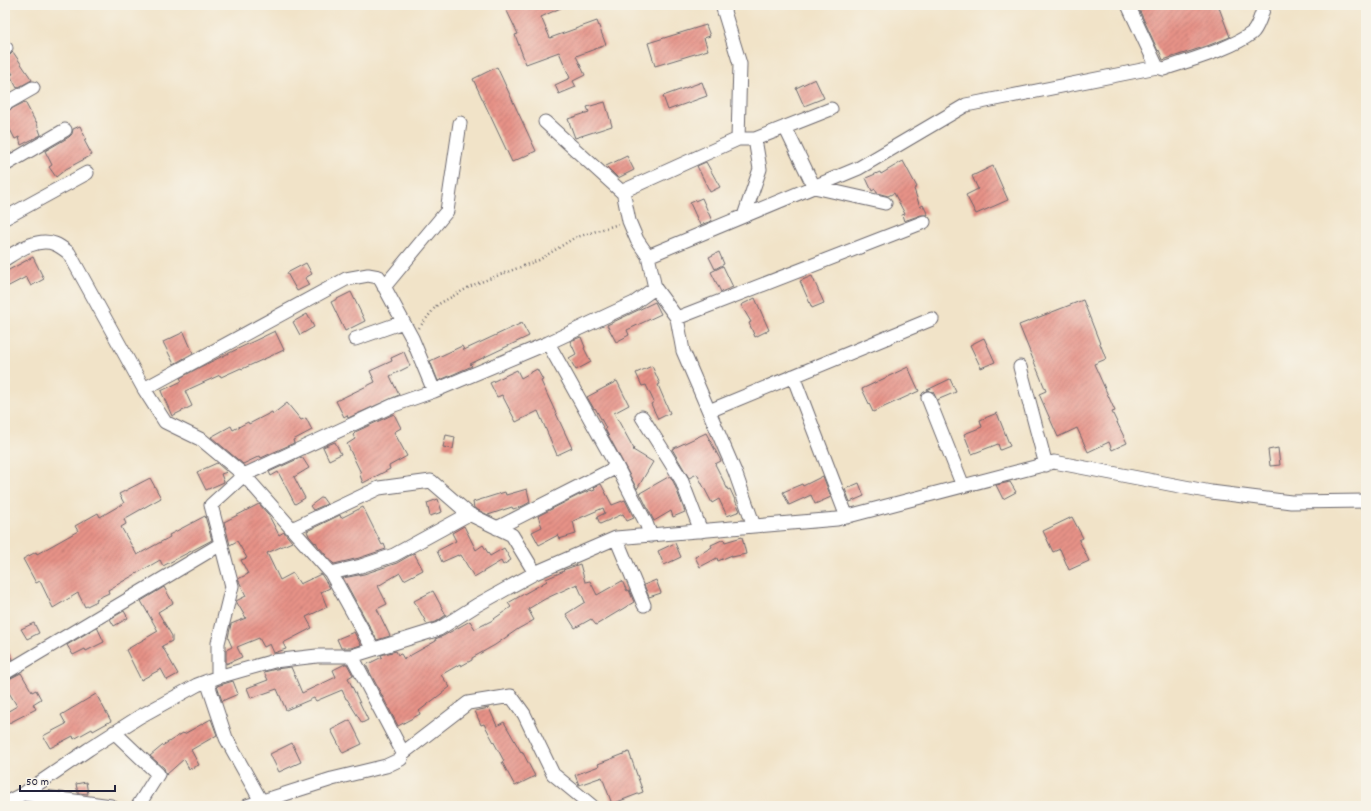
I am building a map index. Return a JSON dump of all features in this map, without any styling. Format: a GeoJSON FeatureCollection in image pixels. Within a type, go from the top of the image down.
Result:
{"type":"FeatureCollection","features":[{"type":"Feature","properties":{"kind":"street"},"geometry":{"type":"LineString","coordinates":[[722,5],[740,64],[738,139]]}},
{"type":"Feature","properties":{"kind":"street"},"geometry":{"type":"LineString","coordinates":[[1128,5],[1157,67]]}},
{"type":"Feature","properties":{"kind":"street"},"geometry":{"type":"LineString","coordinates":[[648,256],[859,168],[966,105],[1157,67],[1164,69],[1228,46],[1253,32],[1263,11],[1264,5]]}},
{"type":"Feature","properties":{"kind":"street"},"geometry":{"type":"LineString","coordinates":[[5,104],[33,88]]}},
{"type":"Feature","properties":{"kind":"street"},"geometry":{"type":"LineString","coordinates":[[623,193],[623,191],[738,139],[755,139],[831,109]]}},
{"type":"Feature","properties":{"kind":"street"},"geometry":{"type":"LineString","coordinates":[[545,122],[623,193],[629,221],[637,240],[648,256],[655,288],[677,318],[684,351],[735,472],[754,526]]}},
{"type":"Feature","properties":{"kind":"street"},"geometry":{"type":"LineString","coordinates":[[384,287],[447,211],[460,123]]}},
{"type":"Feature","properties":{"kind":"street"},"geometry":{"type":"LineString","coordinates":[[785,127],[814,187]]}},
{"type":"Feature","properties":{"kind":"street"},"geometry":{"type":"LineString","coordinates":[[5,165],[65,130]]}},
{"type":"Feature","properties":{"kind":"street"},"geometry":{"type":"LineString","coordinates":[[744,216],[760,169],[755,139]]}},
{"type":"Feature","properties":{"kind":"street"},"geometry":{"type":"LineString","coordinates":[[5,218],[87,173]]}},
{"type":"Feature","properties":{"kind":"street"},"geometry":{"type":"LineString","coordinates":[[814,187],[885,203]]}},
{"type":"Feature","properties":{"kind":"street"},"geometry":{"type":"LineString","coordinates":[[677,318],[924,222]]}},
{"type":"Feature","properties":{"kind":"street"},"geometry":{"type":"LineString","coordinates":[[5,259],[22,248],[43,242],[55,244],[69,253],[144,389],[165,422],[202,440],[244,475],[331,573],[373,649]]}},
{"type":"Feature","properties":{"kind":"street"},"geometry":{"type":"LineString","coordinates":[[144,389],[346,279],[368,275],[379,277],[412,338],[434,391]]}},
{"type":"Feature","properties":{"kind":"street"},"geometry":{"type":"LineString","coordinates":[[261,801],[226,738],[212,679],[218,642],[232,586],[211,505],[244,475],[394,405],[434,391],[548,343],[634,303],[655,288]]}},
{"type":"Feature","properties":{"kind":"street"},"geometry":{"type":"LineString","coordinates":[[709,411],[932,319]]}},
{"type":"Feature","properties":{"kind":"street"},"geometry":{"type":"LineString","coordinates":[[355,339],[403,322]]}},
{"type":"Feature","properties":{"kind":"street"},"geometry":{"type":"LineString","coordinates":[[548,343],[617,467],[651,536]]}},
{"type":"Feature","properties":{"kind":"street"},"geometry":{"type":"LineString","coordinates":[[1020,367],[1046,465]]}},
{"type":"Feature","properties":{"kind":"street"},"geometry":{"type":"LineString","coordinates":[[793,376],[847,517]]}},
{"type":"Feature","properties":{"kind":"street"},"geometry":{"type":"LineString","coordinates":[[928,398],[963,486]]}},
{"type":"Feature","properties":{"kind":"street"},"geometry":{"type":"LineString","coordinates":[[642,417],[681,479],[701,531]]}},
{"type":"Feature","properties":{"kind":"street"},"geometry":{"type":"LineString","coordinates":[[5,803],[23,794],[114,732],[197,685],[212,679],[274,661],[317,656],[352,656],[439,629],[477,605],[536,573],[616,538],[837,519],[1054,462],[1211,492],[1291,502],[1366,501]]}},
{"type":"Feature","properties":{"kind":"street"},"geometry":{"type":"LineString","coordinates":[[497,528],[617,467]]}},
{"type":"Feature","properties":{"kind":"street"},"geometry":{"type":"LineString","coordinates":[[292,529],[378,488],[431,481],[469,514],[512,536],[536,573]]}},
{"type":"Feature","properties":{"kind":"street"},"geometry":{"type":"LineString","coordinates":[[331,573],[362,566],[394,555],[469,514]]}},
{"type":"Feature","properties":{"kind":"street"},"geometry":{"type":"LineString","coordinates":[[616,538],[644,605]]}},
{"type":"Feature","properties":{"kind":"street"},"geometry":{"type":"LineString","coordinates":[[5,673],[221,544]]}},
{"type":"Feature","properties":{"kind":"street"},"geometry":{"type":"LineString","coordinates":[[352,656],[403,754]]}},
{"type":"Feature","properties":{"kind":"street"},"geometry":{"type":"LineString","coordinates":[[247,806],[332,779],[386,766],[401,759],[403,754],[468,702],[511,696],[524,714],[553,774],[592,806]]}},
{"type":"Feature","properties":{"kind":"street"},"geometry":{"type":"LineString","coordinates":[[114,732],[158,774],[138,806]]}},
{"type":"Feature","properties":{"kind":"street"},"geometry":{"type":"LineString","coordinates":[[23,794],[111,806]]}},
{"type":"Feature","properties":{"kind":"path"},"geometry":{"type":"LineString","coordinates":[[412,338],[437,306],[473,285],[539,260],[574,238],[629,221]]}},
{"type":"Feature","properties":{"kind":"building"},"geometry":{"type":"Polygon","coordinates":[[[516,5],[567,5],[541,17],[550,38],[597,21],[606,45],[576,56],[585,75],[573,81],[576,87],[559,94],[555,85],[570,78],[559,52],[526,64],[515,35],[518,34],[506,9],[516,5]]]}},
{"type":"Feature","properties":{"kind":"building"},"geometry":{"type":"Polygon","coordinates":[[[1137,5],[1218,5],[1230,37],[1163,60],[1137,5]]]}},
{"type":"Feature","properties":{"kind":"building"},"geometry":{"type":"Polygon","coordinates":[[[706,25],[710,36],[704,38],[708,50],[655,66],[648,43],[706,25]]]}},
{"type":"Feature","properties":{"kind":"building"},"geometry":{"type":"Polygon","coordinates":[[[13,52],[32,80],[17,88],[10,75],[13,74],[5,63],[5,57],[13,52]]]}},
{"type":"Feature","properties":{"kind":"building"},"geometry":{"type":"Polygon","coordinates":[[[497,67],[536,151],[512,162],[473,79],[497,67]]]}},
{"type":"Feature","properties":{"kind":"building"},"geometry":{"type":"Polygon","coordinates":[[[815,79],[824,98],[804,106],[796,88],[815,79]]]}},
{"type":"Feature","properties":{"kind":"building"},"geometry":{"type":"Polygon","coordinates":[[[702,82],[707,96],[668,110],[663,96],[702,82]]]}},
{"type":"Feature","properties":{"kind":"building"},"geometry":{"type":"Polygon","coordinates":[[[25,102],[36,121],[41,135],[21,145],[19,137],[15,139],[5,120],[5,112],[25,102]]]}},
{"type":"Feature","properties":{"kind":"building"},"geometry":{"type":"Polygon","coordinates":[[[605,102],[612,126],[575,138],[568,119],[589,112],[587,107],[605,102]]]}},
{"type":"Feature","properties":{"kind":"building"},"geometry":{"type":"Polygon","coordinates":[[[80,126],[86,139],[84,140],[92,155],[66,169],[56,177],[49,167],[52,165],[45,151],[69,137],[72,134],[73,129],[80,126]]]}},
{"type":"Feature","properties":{"kind":"building"},"geometry":{"type":"Polygon","coordinates":[[[627,156],[634,170],[618,178],[606,166],[627,156]]]}},
{"type":"Feature","properties":{"kind":"building"},"geometry":{"type":"Polygon","coordinates":[[[903,161],[917,187],[914,189],[920,207],[923,205],[928,215],[921,215],[904,221],[902,215],[905,214],[894,193],[888,196],[877,193],[875,189],[872,191],[866,178],[880,172],[881,174],[903,161]]]}},
{"type":"Feature","properties":{"kind":"building"},"geometry":{"type":"Polygon","coordinates":[[[706,162],[720,187],[710,192],[697,166],[706,162]]]}},
{"type":"Feature","properties":{"kind":"building"},"geometry":{"type":"Polygon","coordinates":[[[993,166],[1008,200],[976,214],[966,195],[978,189],[972,176],[993,166]]]}},
{"type":"Feature","properties":{"kind":"building"},"geometry":{"type":"Polygon","coordinates":[[[702,198],[712,221],[700,225],[690,203],[702,198]]]}},
{"type":"Feature","properties":{"kind":"building"},"geometry":{"type":"Polygon","coordinates":[[[719,252],[724,264],[715,269],[709,257],[719,252]]]}},
{"type":"Feature","properties":{"kind":"building"},"geometry":{"type":"Polygon","coordinates":[[[33,257],[44,279],[31,286],[26,277],[5,288],[5,272],[33,257]]]}},
{"type":"Feature","properties":{"kind":"building"},"geometry":{"type":"Polygon","coordinates":[[[306,263],[312,274],[305,278],[309,285],[297,291],[287,273],[306,263]]]}},
{"type":"Feature","properties":{"kind":"building"},"geometry":{"type":"Polygon","coordinates":[[[723,266],[733,287],[721,292],[711,272],[723,266]]]}},
{"type":"Feature","properties":{"kind":"building"},"geometry":{"type":"Polygon","coordinates":[[[812,276],[824,303],[812,308],[800,281],[812,276]]]}},
{"type":"Feature","properties":{"kind":"building"},"geometry":{"type":"Polygon","coordinates":[[[351,292],[365,321],[345,331],[331,302],[351,292]]]}},
{"type":"Feature","properties":{"kind":"building"},"geometry":{"type":"Polygon","coordinates":[[[755,298],[769,330],[755,337],[749,323],[751,322],[741,305],[755,298]]]}},
{"type":"Feature","properties":{"kind":"building"},"geometry":{"type":"Polygon","coordinates":[[[1083,300],[1106,359],[1094,364],[1115,411],[1112,412],[1127,443],[1112,450],[1109,442],[1088,452],[1077,428],[1058,437],[1039,394],[1046,391],[1019,325],[1083,300]]]}},
{"type":"Feature","properties":{"kind":"building"},"geometry":{"type":"Polygon","coordinates":[[[655,302],[661,314],[627,330],[629,335],[616,342],[607,325],[655,302]]]}},
{"type":"Feature","properties":{"kind":"building"},"geometry":{"type":"Polygon","coordinates":[[[307,314],[314,327],[300,335],[293,322],[307,314]]]}},
{"type":"Feature","properties":{"kind":"building"},"geometry":{"type":"Polygon","coordinates":[[[522,323],[529,336],[470,364],[472,366],[438,381],[430,361],[462,346],[464,350],[522,323]]]}},
{"type":"Feature","properties":{"kind":"building"},"geometry":{"type":"Polygon","coordinates":[[[275,331],[284,350],[242,369],[241,368],[221,377],[220,375],[185,391],[192,406],[172,416],[161,391],[182,381],[180,378],[200,367],[275,331]]]}},
{"type":"Feature","properties":{"kind":"building"},"geometry":{"type":"Polygon","coordinates":[[[184,332],[193,353],[174,364],[163,342],[184,332]]]}},
{"type":"Feature","properties":{"kind":"building"},"geometry":{"type":"Polygon","coordinates":[[[581,337],[585,347],[584,348],[591,362],[576,370],[569,358],[576,354],[570,341],[581,337]]]}},
{"type":"Feature","properties":{"kind":"building"},"geometry":{"type":"Polygon","coordinates":[[[984,338],[995,362],[981,368],[970,345],[984,338]]]}},
{"type":"Feature","properties":{"kind":"building"},"geometry":{"type":"Polygon","coordinates":[[[404,352],[410,366],[390,376],[399,395],[348,418],[347,415],[344,417],[336,401],[375,382],[370,371],[392,361],[391,358],[404,352]]]}},
{"type":"Feature","properties":{"kind":"building"},"geometry":{"type":"Polygon","coordinates":[[[652,366],[670,413],[658,419],[651,404],[654,402],[646,385],[642,386],[636,373],[652,366]]]}},
{"type":"Feature","properties":{"kind":"building"},"geometry":{"type":"Polygon","coordinates":[[[908,367],[919,391],[873,412],[862,389],[908,367]]]}},
{"type":"Feature","properties":{"kind":"building"},"geometry":{"type":"Polygon","coordinates":[[[537,369],[543,380],[541,381],[572,448],[557,455],[538,411],[516,422],[502,395],[497,397],[490,383],[517,370],[521,378],[537,369]]]}},
{"type":"Feature","properties":{"kind":"building"},"geometry":{"type":"Polygon","coordinates":[[[950,379],[956,392],[937,400],[933,392],[927,390],[950,379]]]}},
{"type":"Feature","properties":{"kind":"building"},"geometry":{"type":"Polygon","coordinates":[[[617,381],[629,405],[614,413],[634,449],[633,450],[653,462],[637,489],[605,429],[606,428],[587,397],[617,381]]]}},
{"type":"Feature","properties":{"kind":"building"},"geometry":{"type":"Polygon","coordinates":[[[287,403],[301,420],[306,418],[312,430],[293,440],[294,443],[261,458],[260,456],[243,464],[211,437],[231,426],[233,430],[248,422],[249,424],[272,412],[273,414],[287,403]]]}},
{"type":"Feature","properties":{"kind":"building"},"geometry":{"type":"Polygon","coordinates":[[[997,413],[1010,446],[1000,450],[998,444],[972,454],[964,434],[982,427],[980,420],[997,413]]]}},
{"type":"Feature","properties":{"kind":"building"},"geometry":{"type":"Polygon","coordinates":[[[394,414],[401,428],[394,432],[407,456],[389,466],[390,469],[363,483],[359,473],[361,473],[347,444],[355,439],[353,435],[355,432],[394,414]]]}},
{"type":"Feature","properties":{"kind":"building"},"geometry":{"type":"Polygon","coordinates":[[[706,433],[721,461],[715,464],[728,490],[730,489],[740,511],[727,516],[719,499],[712,503],[697,474],[689,478],[672,449],[706,433]]]}},
{"type":"Feature","properties":{"kind":"building"},"geometry":{"type":"Polygon","coordinates":[[[446,435],[455,437],[453,449],[443,447],[446,435]]]}},
{"type":"Feature","properties":{"kind":"building"},"geometry":{"type":"Polygon","coordinates":[[[335,442],[341,454],[329,460],[323,447],[335,442]]]}},
{"type":"Feature","properties":{"kind":"building"},"geometry":{"type":"Polygon","coordinates":[[[1278,448],[1280,465],[1270,466],[1268,450],[1278,448]]]}},
{"type":"Feature","properties":{"kind":"building"},"geometry":{"type":"Polygon","coordinates":[[[302,457],[309,468],[294,477],[305,498],[295,504],[278,472],[271,476],[269,472],[302,457]]]}},
{"type":"Feature","properties":{"kind":"building"},"geometry":{"type":"Polygon","coordinates":[[[217,463],[227,472],[221,474],[224,482],[206,490],[197,472],[217,463]]]}},
{"type":"Feature","properties":{"kind":"building"},"geometry":{"type":"Polygon","coordinates":[[[670,476],[685,512],[673,517],[671,511],[654,521],[640,493],[670,476]]]}},
{"type":"Feature","properties":{"kind":"building"},"geometry":{"type":"Polygon","coordinates":[[[823,476],[831,497],[815,504],[811,495],[789,505],[783,492],[802,484],[803,486],[823,476]]]}},
{"type":"Feature","properties":{"kind":"building"},"geometry":{"type":"Polygon","coordinates":[[[150,478],[161,498],[124,519],[126,524],[121,527],[137,555],[170,537],[169,535],[205,516],[212,540],[163,566],[160,560],[108,590],[109,593],[96,599],[97,601],[85,607],[78,593],[53,608],[40,581],[36,583],[23,559],[36,552],[37,554],[78,531],[75,526],[98,513],[100,517],[124,503],[119,494],[150,478]]]}},
{"type":"Feature","properties":{"kind":"building"},"geometry":{"type":"Polygon","coordinates":[[[1010,482],[1016,492],[1003,499],[996,485],[1010,482]]]}},
{"type":"Feature","properties":{"kind":"building"},"geometry":{"type":"Polygon","coordinates":[[[859,483],[864,496],[850,502],[845,489],[859,483]]]}},
{"type":"Feature","properties":{"kind":"building"},"geometry":{"type":"Polygon","coordinates":[[[601,484],[612,505],[625,500],[634,518],[627,521],[623,514],[600,524],[597,517],[605,513],[603,508],[573,521],[576,534],[559,539],[558,535],[539,545],[532,532],[542,527],[538,516],[579,495],[595,490],[594,487],[601,484]]]}},
{"type":"Feature","properties":{"kind":"building"},"geometry":{"type":"Polygon","coordinates":[[[527,489],[530,502],[523,506],[513,509],[512,507],[488,515],[474,508],[473,502],[505,492],[506,495],[527,489]]]}},
{"type":"Feature","properties":{"kind":"building"},"geometry":{"type":"Polygon","coordinates":[[[322,497],[327,504],[313,510],[310,506],[322,497]]]}},
{"type":"Feature","properties":{"kind":"building"},"geometry":{"type":"Polygon","coordinates":[[[438,499],[442,512],[430,516],[427,503],[438,499]]]}},
{"type":"Feature","properties":{"kind":"building"},"geometry":{"type":"Polygon","coordinates":[[[259,504],[268,514],[279,535],[284,532],[292,542],[267,553],[280,580],[293,573],[300,584],[321,574],[330,588],[321,592],[327,607],[306,617],[312,628],[283,643],[286,649],[274,653],[270,644],[264,647],[259,638],[237,647],[242,657],[226,664],[226,650],[232,647],[228,638],[231,624],[246,618],[236,601],[246,596],[238,579],[248,574],[241,560],[247,558],[237,541],[230,545],[224,522],[259,504]]]}},
{"type":"Feature","properties":{"kind":"building"},"geometry":{"type":"Polygon","coordinates":[[[363,507],[382,545],[384,544],[386,549],[334,564],[316,542],[315,543],[309,536],[307,531],[340,515],[341,518],[363,507]]]}},
{"type":"Feature","properties":{"kind":"building"},"geometry":{"type":"Polygon","coordinates":[[[1072,517],[1083,538],[1079,540],[1089,561],[1069,570],[1060,549],[1053,552],[1043,531],[1072,517]]]}},
{"type":"Feature","properties":{"kind":"building"},"geometry":{"type":"Polygon","coordinates":[[[464,526],[476,550],[483,545],[490,556],[504,548],[511,560],[503,565],[501,561],[474,577],[461,555],[442,562],[437,551],[456,541],[452,533],[464,526]]]}},
{"type":"Feature","properties":{"kind":"building"},"geometry":{"type":"Polygon","coordinates":[[[742,537],[746,554],[732,557],[732,555],[718,561],[717,558],[700,567],[695,557],[712,547],[711,545],[724,539],[725,542],[742,537]]]}},
{"type":"Feature","properties":{"kind":"building"},"geometry":{"type":"Polygon","coordinates":[[[675,543],[681,557],[664,565],[658,551],[675,543]]]}},
{"type":"Feature","properties":{"kind":"building"},"geometry":{"type":"Polygon","coordinates":[[[414,553],[423,570],[404,580],[400,573],[378,586],[387,604],[377,609],[390,636],[377,640],[343,578],[364,574],[397,563],[414,553]]]}},
{"type":"Feature","properties":{"kind":"building"},"geometry":{"type":"Polygon","coordinates":[[[580,564],[585,582],[590,581],[597,595],[622,581],[627,591],[629,590],[634,602],[596,625],[591,619],[575,628],[566,614],[585,602],[577,584],[545,599],[528,609],[534,620],[472,658],[472,660],[461,666],[460,664],[441,675],[450,687],[419,711],[420,714],[398,726],[366,665],[382,657],[381,655],[396,651],[398,655],[401,654],[404,659],[436,641],[435,639],[470,621],[475,629],[491,621],[511,607],[508,603],[547,581],[546,579],[564,571],[563,570],[580,564]]]}},
{"type":"Feature","properties":{"kind":"building"},"geometry":{"type":"Polygon","coordinates":[[[656,580],[661,593],[649,597],[644,585],[656,580]]]}},
{"type":"Feature","properties":{"kind":"building"},"geometry":{"type":"Polygon","coordinates":[[[164,587],[173,603],[158,612],[172,636],[172,641],[162,646],[178,674],[167,680],[161,669],[141,680],[126,650],[158,631],[141,601],[164,587]]]}},
{"type":"Feature","properties":{"kind":"building"},"geometry":{"type":"Polygon","coordinates":[[[433,591],[446,615],[436,622],[427,624],[414,601],[433,591]]]}},
{"type":"Feature","properties":{"kind":"building"},"geometry":{"type":"Polygon","coordinates":[[[124,611],[128,618],[114,626],[110,619],[124,611]]]}},
{"type":"Feature","properties":{"kind":"building"},"geometry":{"type":"Polygon","coordinates":[[[34,623],[39,633],[27,639],[21,629],[34,623]]]}},
{"type":"Feature","properties":{"kind":"building"},"geometry":{"type":"Polygon","coordinates":[[[97,627],[104,642],[86,651],[85,649],[73,655],[67,645],[97,627]]]}},
{"type":"Feature","properties":{"kind":"building"},"geometry":{"type":"Polygon","coordinates":[[[354,632],[361,645],[351,648],[341,648],[337,639],[354,632]]]}},
{"type":"Feature","properties":{"kind":"building"},"geometry":{"type":"Polygon","coordinates":[[[5,644],[13,659],[5,664],[5,644]]]}},
{"type":"Feature","properties":{"kind":"building"},"geometry":{"type":"Polygon","coordinates":[[[347,664],[353,675],[348,678],[368,720],[362,723],[346,699],[342,690],[316,701],[314,698],[286,710],[277,689],[251,698],[247,688],[268,680],[264,672],[291,667],[302,693],[336,677],[333,670],[347,664]]]}},
{"type":"Feature","properties":{"kind":"building"},"geometry":{"type":"Polygon","coordinates":[[[21,673],[32,692],[36,690],[41,699],[33,704],[36,709],[9,723],[5,713],[17,706],[5,686],[5,681],[21,673]]]}},
{"type":"Feature","properties":{"kind":"building"},"geometry":{"type":"Polygon","coordinates":[[[233,681],[238,694],[222,701],[217,686],[233,681]]]}},
{"type":"Feature","properties":{"kind":"building"},"geometry":{"type":"Polygon","coordinates":[[[96,694],[111,721],[93,731],[92,729],[74,739],[73,736],[50,748],[43,736],[66,724],[61,715],[96,694]]]}},
{"type":"Feature","properties":{"kind":"building"},"geometry":{"type":"Polygon","coordinates":[[[489,708],[497,726],[504,722],[535,776],[515,786],[502,762],[504,761],[484,724],[481,725],[475,711],[489,708]]]}},
{"type":"Feature","properties":{"kind":"building"},"geometry":{"type":"Polygon","coordinates":[[[211,719],[217,735],[191,750],[199,765],[189,769],[184,759],[166,775],[164,768],[150,756],[162,746],[183,733],[184,734],[211,719]]]}},
{"type":"Feature","properties":{"kind":"building"},"geometry":{"type":"Polygon","coordinates":[[[350,720],[362,744],[343,753],[331,730],[350,720]]]}},
{"type":"Feature","properties":{"kind":"building"},"geometry":{"type":"Polygon","coordinates":[[[292,743],[301,762],[279,772],[270,754],[292,743]]]}},
{"type":"Feature","properties":{"kind":"building"},"geometry":{"type":"Polygon","coordinates":[[[629,752],[643,792],[612,804],[602,777],[579,785],[575,775],[629,752]]]}},
{"type":"Feature","properties":{"kind":"building"},"geometry":{"type":"Polygon","coordinates":[[[86,782],[88,794],[78,793],[76,784],[86,782]]]}}]}
